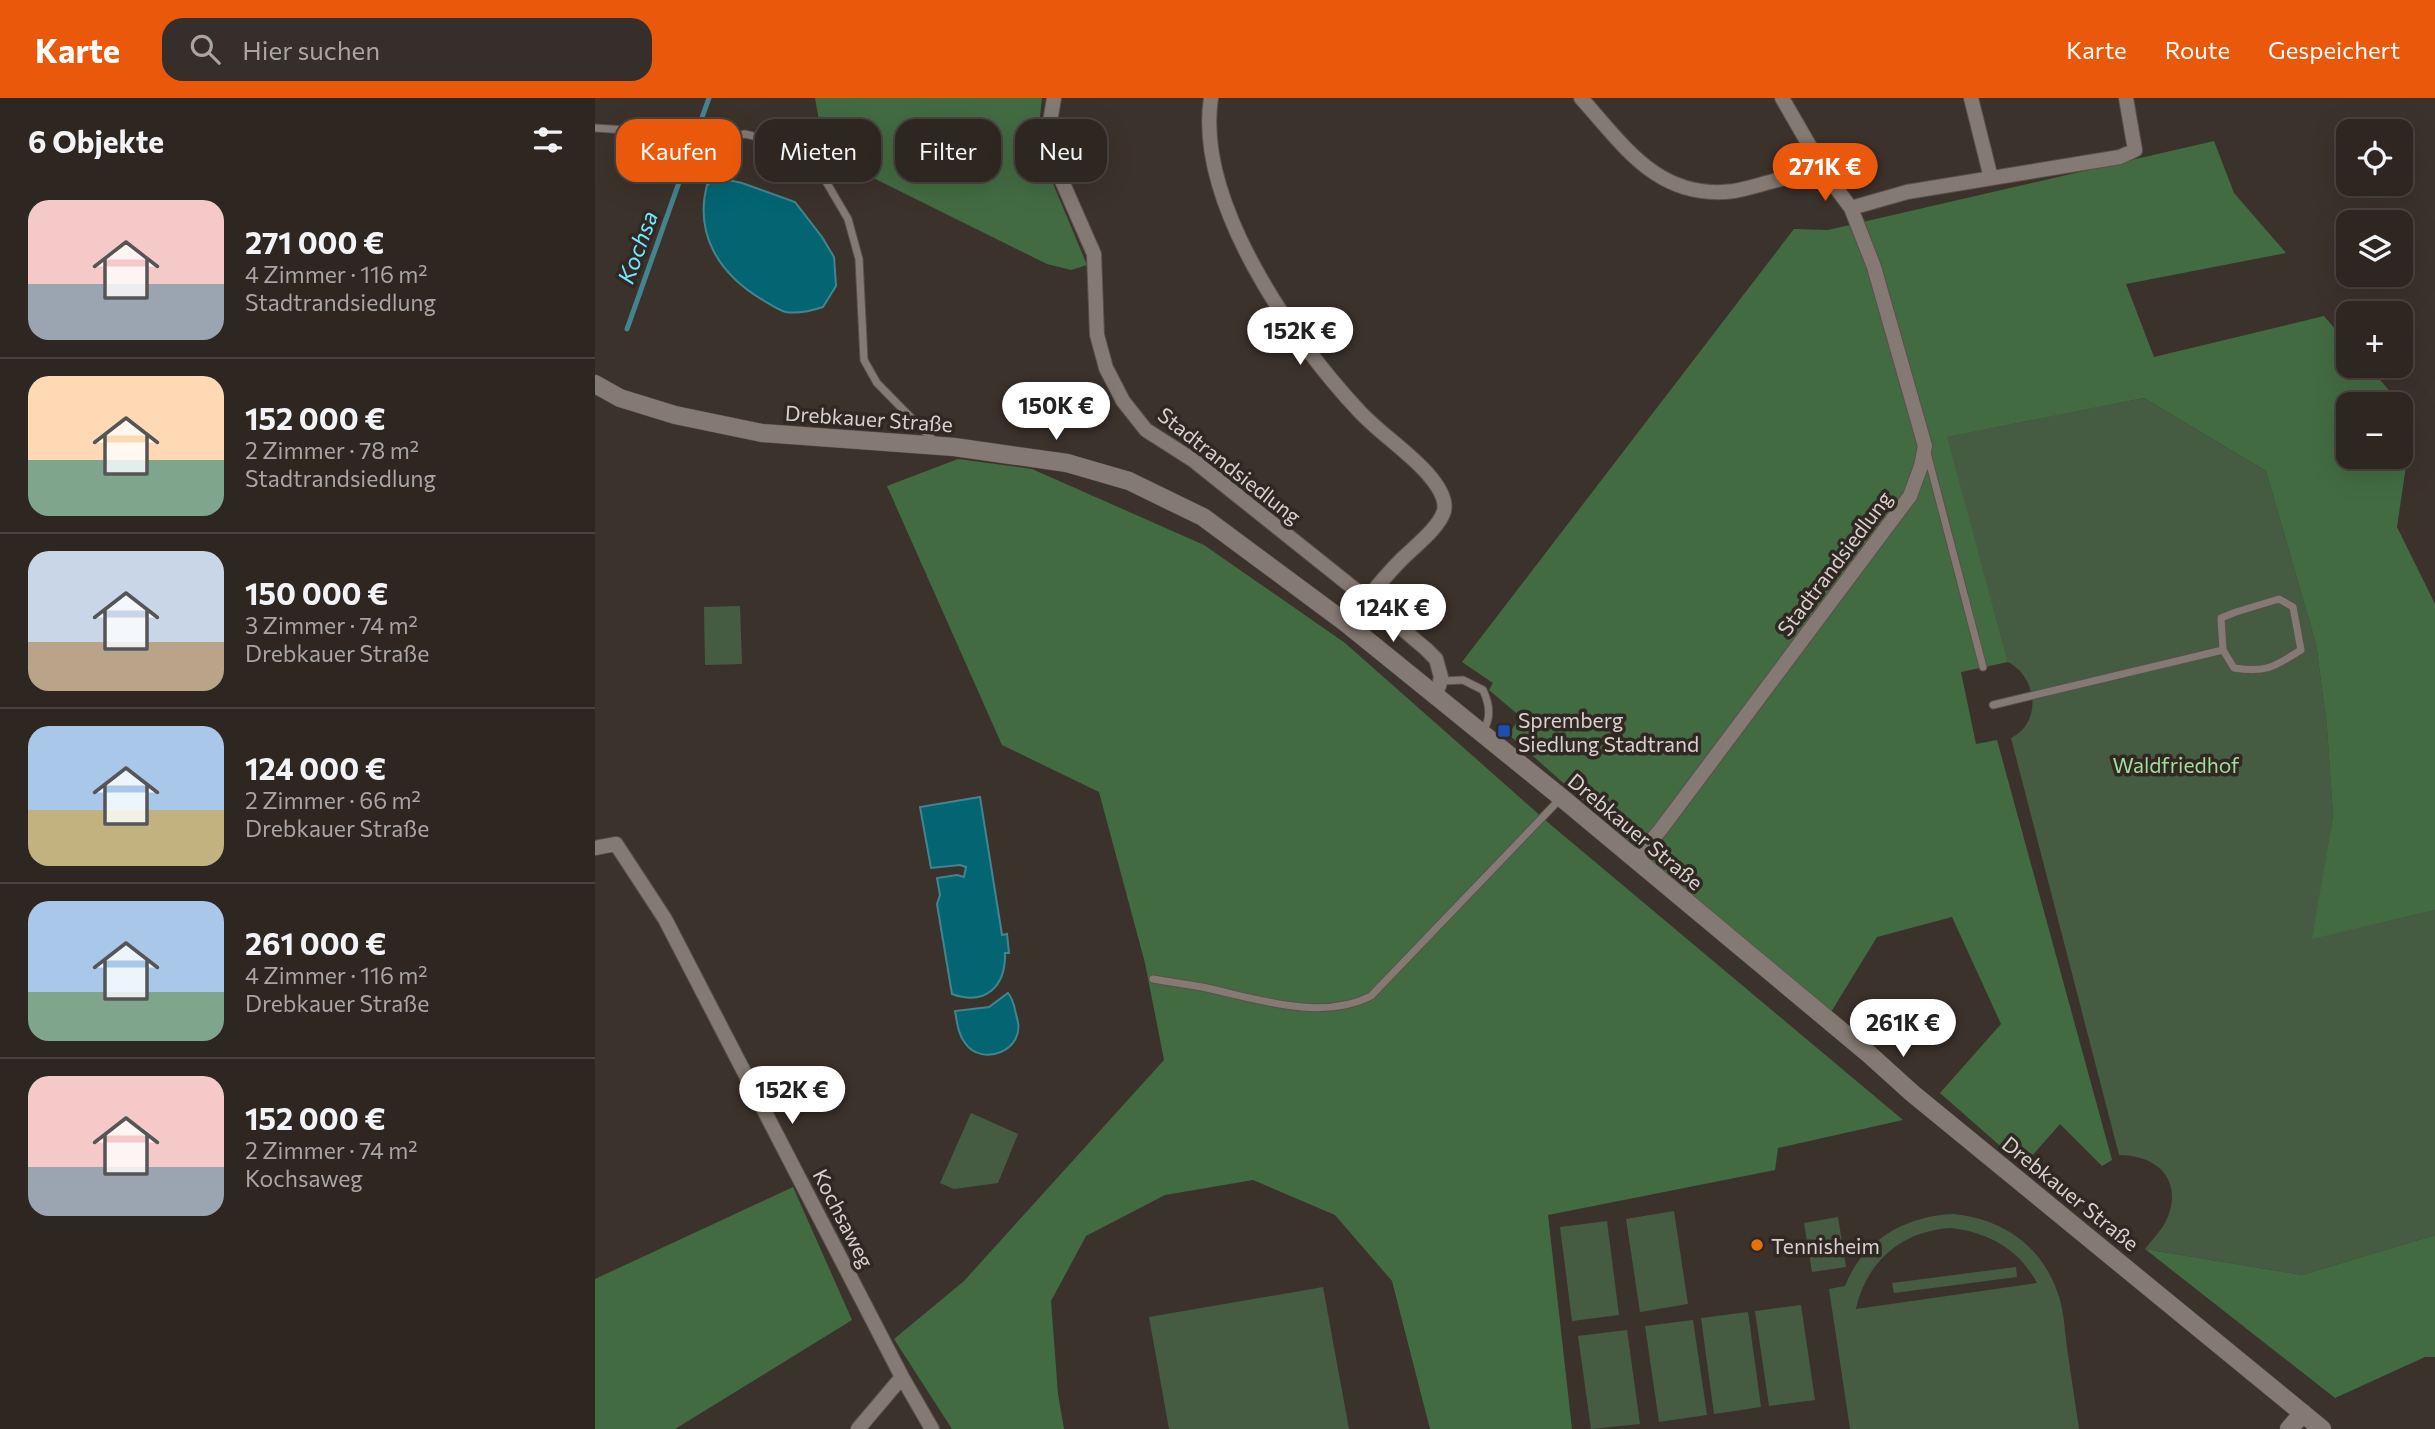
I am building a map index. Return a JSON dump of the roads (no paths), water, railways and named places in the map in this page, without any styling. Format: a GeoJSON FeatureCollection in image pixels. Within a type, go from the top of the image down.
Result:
{"type":"FeatureCollection","features":[{"type":"Feature","properties":{"kind":"street","name":"Stadtrandsiedlung"},"geometry":{"type":"LineString","coordinates":[[1054,98],[1049,128],[1051,156],[1094,254],[1097,335],[1106,368],[1123,401],[1146,430],[1193,460],[1367,599],[1436,659],[1437,687]]}},
{"type":"Feature","properties":{"kind":"street"},"geometry":{"type":"LineString","coordinates":[[1211,98],[1209,139],[1214,169],[1228,211],[1270,292],[1308,350],[1360,411],[1427,473],[1442,494],[1444,510],[1430,532],[1367,599]]}},
{"type":"Feature","properties":{"kind":"street"},"geometry":{"type":"LineString","coordinates":[[1581,98],[1637,160],[1658,177],[1683,187],[1705,192],[1734,191],[1811,171],[1827,176]]}},
{"type":"Feature","properties":{"kind":"street","name":"Stadtrandsiedlung"},"geometry":{"type":"LineString","coordinates":[[1635,860],[1678,807],[1910,496],[1921,466],[1924,446],[1878,278],[1851,208],[1827,176],[1781,98]]}},
{"type":"Feature","properties":{"kind":"street"},"geometry":{"type":"LineString","coordinates":[[1971,98],[1991,177]]}},
{"type":"Feature","properties":{"kind":"street"},"geometry":{"type":"LineString","coordinates":[[1851,208],[1907,192],[2120,157],[2135,150],[2126,98]]}},
{"type":"Feature","properties":{"kind":"street","name":"Drebkauer Straße"},"geometry":{"type":"LineString","coordinates":[[595,384],[620,398],[675,415],[762,433],[939,446],[1067,463],[1129,481],[1203,517],[1437,687],[1481,733],[1870,1055],[1912,1093],[2322,1429]]}},
{"type":"Feature","properties":{"kind":"street","name":"Kochsaweg"},"geometry":{"type":"LineString","coordinates":[[595,848],[616,844],[665,919],[902,1377],[932,1429]]}},
{"type":"Feature","properties":{"kind":"street"},"geometry":{"type":"LineString","coordinates":[[858,1429],[902,1377]]}},
{"type":"Feature","properties":{"kind":"street"},"geometry":{"type":"LineString","coordinates":[[2289,1429],[2303,1413]]}},
{"type":"Feature","properties":{"kind":"lane"},"geometry":{"type":"LineString","coordinates":[[595,128],[626,131],[641,145],[657,150],[745,134],[777,142],[805,159],[821,173],[848,219],[859,259],[864,359],[877,383],[939,446]]}},
{"type":"Feature","properties":{"kind":"lane"},"geometry":{"type":"LineString","coordinates":[[1924,446],[1983,667]]}},
{"type":"Feature","properties":{"kind":"lane"},"geometry":{"type":"LineString","coordinates":[[2279,599],[2293,607],[2301,650],[2281,663],[2256,671],[2234,667],[2223,650],[2221,618],[2279,599]]}},
{"type":"Feature","properties":{"kind":"lane"},"geometry":{"type":"LineString","coordinates":[[1993,705],[2223,650]]}},
{"type":"Feature","properties":{"kind":"lane"},"geometry":{"type":"LineString","coordinates":[[1437,687],[1463,680],[1483,691],[1489,716],[1481,733]]}},
{"type":"Feature","properties":{"kind":"lane"},"geometry":{"type":"LineString","coordinates":[[1153,979],[1202,987],[1272,1004],[1334,1007],[1356,1003],[1371,996],[1562,798]]}},
{"type":"Feature","properties":{"kind":"water"},"geometry":{"type":"Polygon","coordinates":[[[712,182],[737,182],[795,202],[834,257],[836,286],[823,307],[800,312],[779,310],[733,278],[722,265],[708,236],[704,220],[707,185],[712,182]]]}},
{"type":"Feature","properties":{"kind":"water"},"geometry":{"type":"Polygon","coordinates":[[[980,797],[1002,935],[1007,934],[1009,953],[1005,953],[1002,975],[991,991],[984,995],[964,997],[952,994],[937,904],[940,895],[937,878],[957,875],[964,877],[966,867],[960,865],[931,868],[920,807],[980,797]]]}},
{"type":"Feature","properties":{"kind":"water"},"geometry":{"type":"Polygon","coordinates":[[[1008,993],[1017,1018],[1015,1039],[1009,1047],[992,1055],[973,1050],[961,1036],[955,1011],[989,1007],[1008,993]]]}},
{"type":"Feature","properties":{"kind":"waterway","name":"Kochsa"},"geometry":{"type":"LineString","coordinates":[[627,329],[709,98]]}},
{"type":"Feature","properties":{"kind":"place","name":"Spremberg Siedlung Stadtrand"},"geometry":{"type":"Point","coordinates":[1504,731]}},
{"type":"Feature","properties":{"kind":"place","name":"Tennisheim"},"geometry":{"type":"Point","coordinates":[1757,1245]}},
{"type":"Feature","properties":{"kind":"park label","name":"Waldfriedhof"},"geometry":{"type":"Point","coordinates":[2176,764]}}]}
